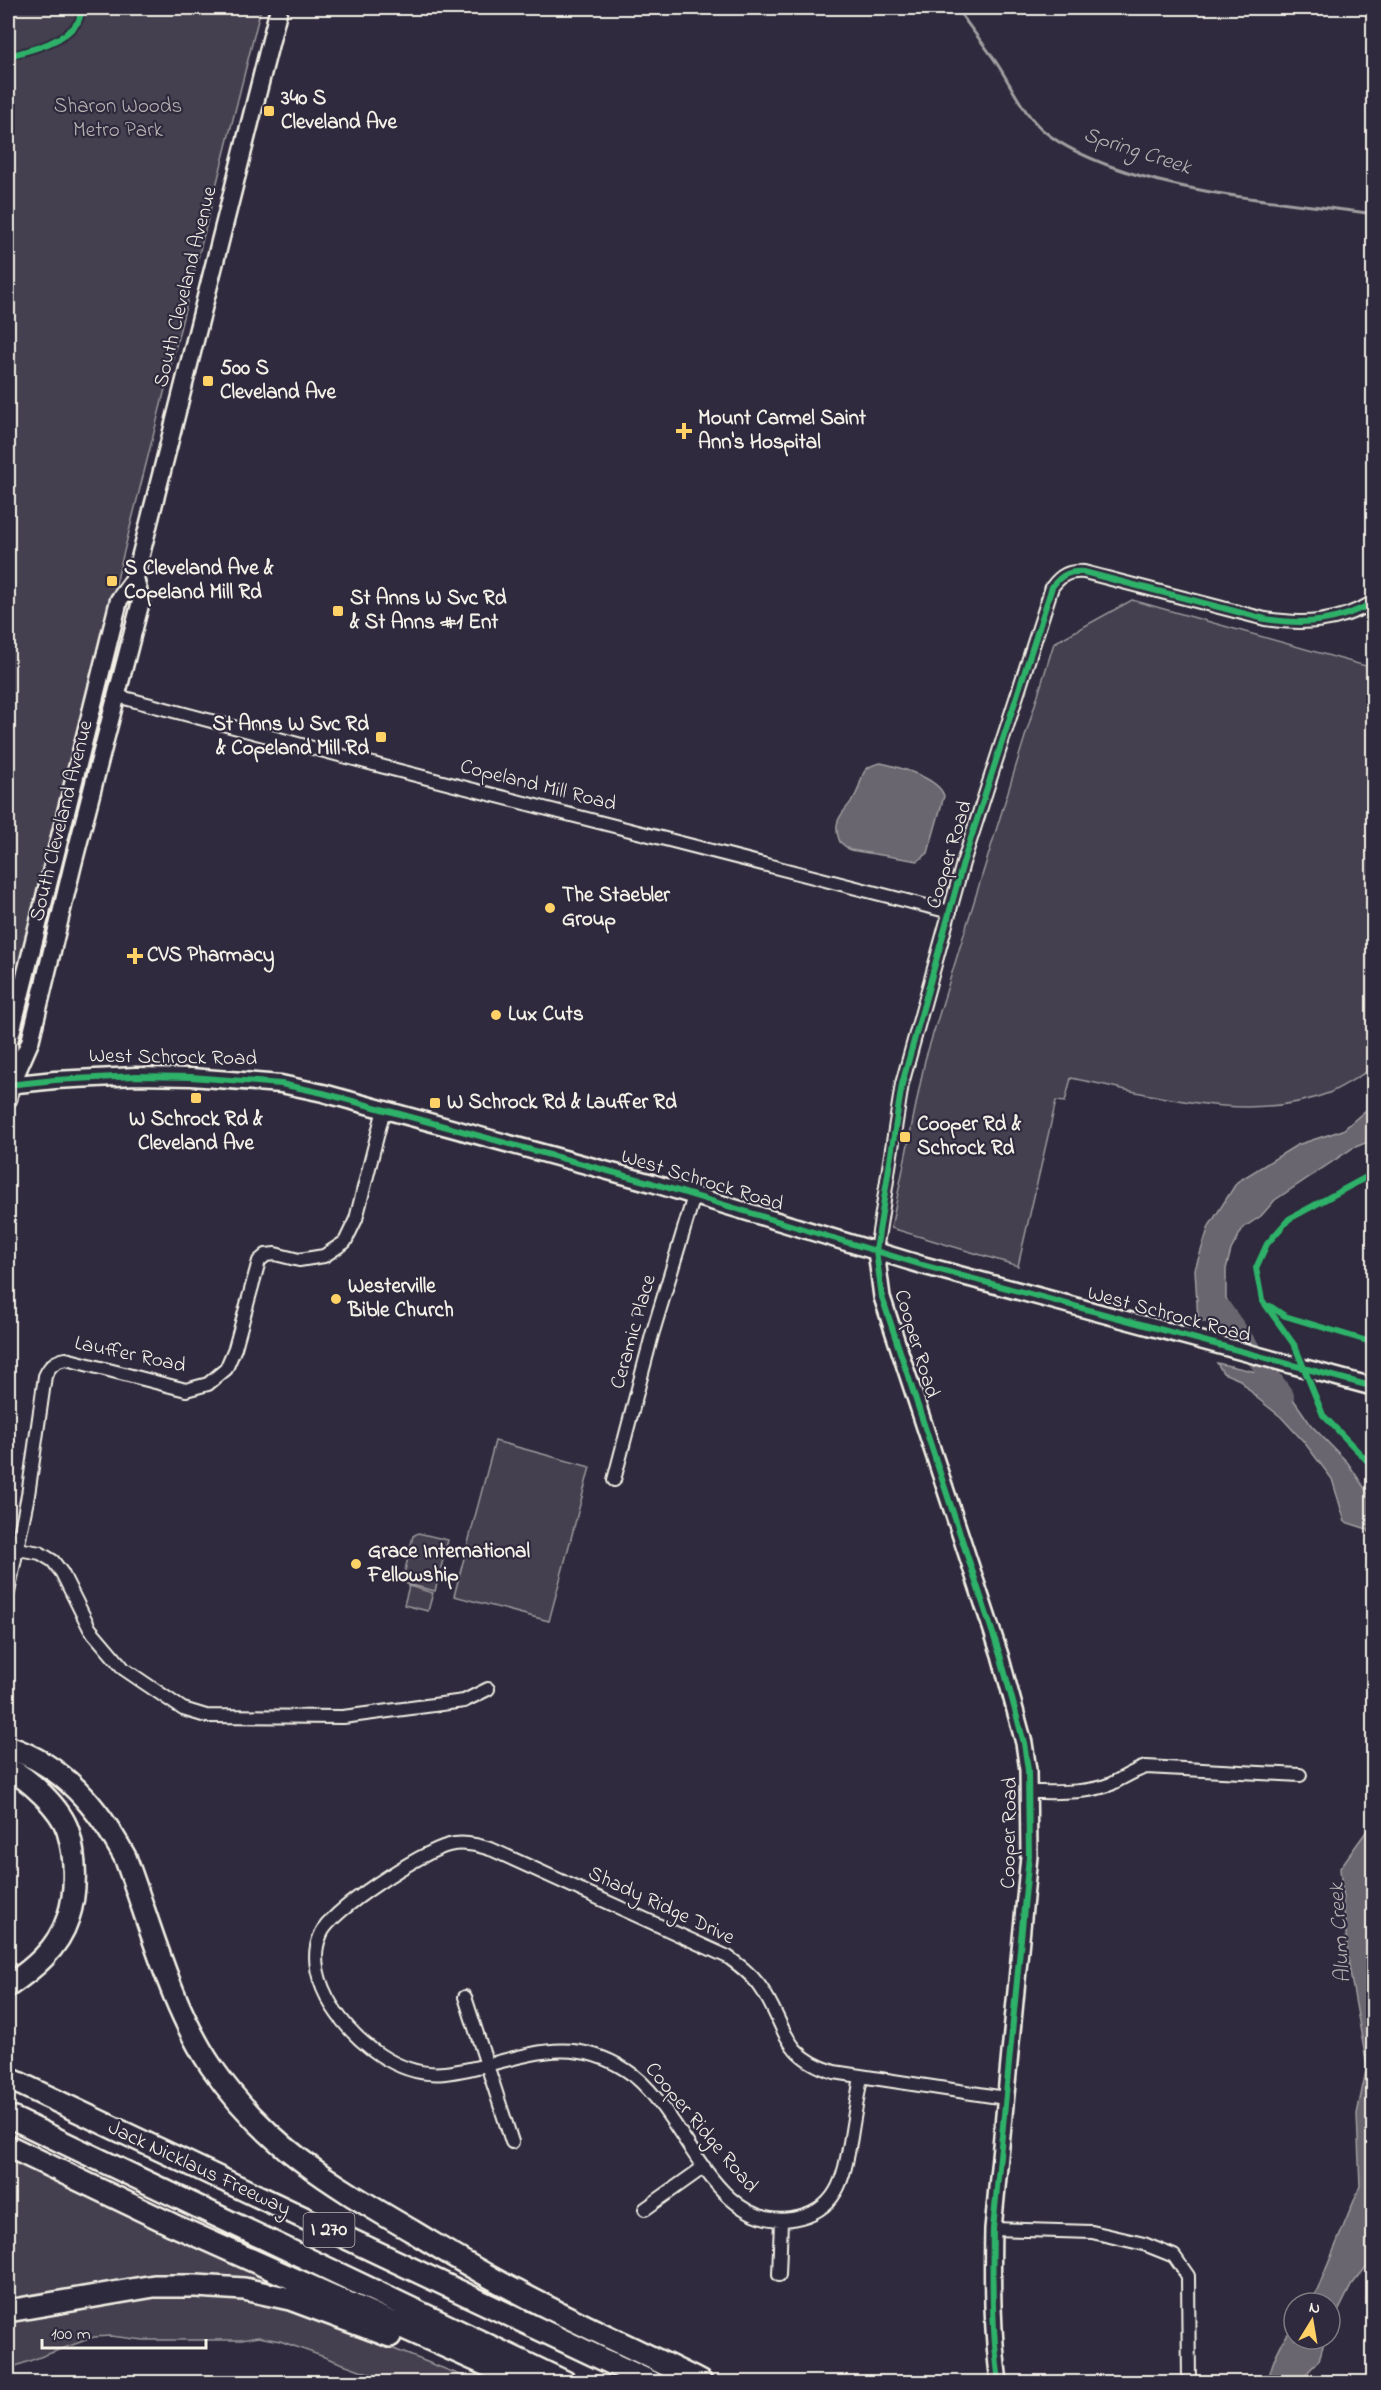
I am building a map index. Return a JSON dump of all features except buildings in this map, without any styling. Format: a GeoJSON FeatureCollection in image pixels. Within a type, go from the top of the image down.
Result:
{"type":"FeatureCollection","features":[{"type":"Feature","properties":{"kind":"highway"},"geometry":{"type":"LineString","coordinates":[[8,1747],[42,1762],[66,1780],[93,1806],[111,1832],[125,1857],[186,2019],[210,2064],[242,2106],[280,2145],[354,2198],[469,2265],[517,2292],[701,2382]]}},
{"type":"Feature","properties":{"kind":"highway"},"geometry":{"type":"LineString","coordinates":[[8,1770],[30,1783],[53,1807],[67,1829],[73,1859],[74,1886],[68,1918],[59,1936],[44,1958],[8,1986]]}},
{"type":"Feature","properties":{"kind":"highway","name":"Jack Nicklaus Freeway"},"geometry":{"type":"LineString","coordinates":[[8,2078],[651,2382]]}},
{"type":"Feature","properties":{"kind":"highway","name":"Jack Nicklaus Freeway"},"geometry":{"type":"LineString","coordinates":[[8,2116],[565,2382]]}},
{"type":"Feature","properties":{"kind":"highway"},"geometry":{"type":"LineString","coordinates":[[8,2146],[173,2225],[499,2372]]}},
{"type":"Feature","properties":{"kind":"highway"},"geometry":{"type":"LineString","coordinates":[[8,2311],[154,2286],[244,2289],[290,2299],[372,2330],[525,2382]]}},
{"type":"Feature","properties":{"kind":"main road","name":"South Cleveland Avenue"},"geometry":{"type":"LineString","coordinates":[[9,1090],[9,1041],[31,946],[119,600],[135,578],[279,8]]}},
{"type":"Feature","properties":{"kind":"main road","name":"South Cleveland Avenue"},"geometry":{"type":"LineString","coordinates":[[9,1090],[30,1042],[141,601],[135,578]]}},
{"type":"Feature","properties":{"kind":"main road","name":"West Schrock Road"},"geometry":{"type":"LineString","coordinates":[[9,1090],[67,1080],[191,1077],[281,1084],[512,1143],[876,1251],[1374,1387]]}},
{"type":"Feature","properties":{"kind":"street","name":"Cooper Road"},"geometry":{"type":"LineString","coordinates":[[999,2382],[993,2338],[993,2229],[1029,1856],[1030,1792],[1024,1743],[1010,1687],[882,1297],[876,1251],[903,1084],[950,912],[1048,598],[1059,577],[1071,572],[1084,572],[1265,619],[1295,623],[1326,620],[1357,612],[1374,602]]}},
{"type":"Feature","properties":{"kind":"street","name":"Copeland Mill Road"},"geometry":{"type":"LineString","coordinates":[[117,696],[950,912]]}},
{"type":"Feature","properties":{"kind":"street","name":"Lauffer Road"},"geometry":{"type":"LineString","coordinates":[[8,1593],[18,1549],[45,1376],[49,1367],[57,1361],[66,1359],[186,1390],[208,1384],[226,1369],[235,1348],[259,1261],[275,1254],[299,1260],[324,1256],[345,1242],[357,1219],[384,1109]]}},
{"type":"Feature","properties":{"kind":"street","name":"Ceramic Place"},"geometry":{"type":"LineString","coordinates":[[614,1480],[652,1335],[694,1196]]}},
{"type":"Feature","properties":{"kind":"street"},"geometry":{"type":"LineString","coordinates":[[18,1549],[40,1553],[53,1561],[63,1573],[90,1629],[124,1669],[183,1708],[206,1716],[343,1718],[464,1701],[488,1689]]}},
{"type":"Feature","properties":{"kind":"street"},"geometry":{"type":"LineString","coordinates":[[1030,1792],[1094,1788],[1112,1783],[1122,1776],[1146,1767],[1300,1775]]}},
{"type":"Feature","properties":{"kind":"street","name":"Shady Ridge Drive"},"geometry":{"type":"LineString","coordinates":[[343,1908],[440,1847],[461,1843],[493,1850],[728,1957],[748,1972],[759,1985],[789,2042],[808,2062],[834,2072],[1005,2098]]}},
{"type":"Feature","properties":{"kind":"street","name":"Cooper Ridge Road"},"geometry":{"type":"LineString","coordinates":[[343,1908],[321,1933],[317,1947],[316,1969],[332,2007],[373,2051],[406,2067],[442,2073],[487,2066],[536,2052],[555,2050],[592,2055],[610,2061],[642,2083],[663,2106],[704,2167],[732,2202],[755,2215],[781,2221],[804,2217],[825,2206],[837,2191],[844,2175],[861,2076]]}},
{"type":"Feature","properties":{"kind":"street"},"geometry":{"type":"LineString","coordinates":[[465,1997],[512,2142]]}},
{"type":"Feature","properties":{"kind":"street"},"geometry":{"type":"LineString","coordinates":[[645,2209],[704,2167]]}},
{"type":"Feature","properties":{"kind":"street"},"geometry":{"type":"LineString","coordinates":[[779,2275],[781,2221]]}},
{"type":"Feature","properties":{"kind":"street"},"geometry":{"type":"LineString","coordinates":[[993,2229],[1092,2232],[1162,2250],[1174,2256],[1188,2276],[1189,2382]]}},
{"type":"Feature","properties":{"kind":"green space","name":"Sharon Woods Metro Park"},"geometry":{"type":"Polygon","coordinates":[[[8,8],[261,8],[18,972],[8,972],[8,8]]]}},
{"type":"Feature","properties":{"kind":"green space"},"geometry":{"type":"Polygon","coordinates":[[[1132,600],[1373,668],[1373,1068],[1329,1093],[1297,1102],[1265,1106],[1233,1107],[1200,1104],[1071,1078],[1065,1102],[1056,1101],[1018,1266],[891,1228],[925,1060],[1054,643],[1132,600]]]}},
{"type":"Feature","properties":{"kind":"green space"},"geometry":{"type":"Polygon","coordinates":[[[495,1441],[590,1467],[549,1621],[454,1596],[495,1441]]]}},
{"type":"Feature","properties":{"kind":"green space"},"geometry":{"type":"Polygon","coordinates":[[[418,1533],[448,1540],[435,1591],[407,1584],[403,1579],[413,1536],[418,1533]]]}},
{"type":"Feature","properties":{"kind":"green space"},"geometry":{"type":"Polygon","coordinates":[[[409,1586],[433,1593],[428,1611],[404,1605],[409,1586]]]}},
{"type":"Feature","properties":{"kind":"green space"},"geometry":{"type":"Polygon","coordinates":[[[8,2157],[320,2302],[254,2289],[8,2307],[8,2157]]]}},
{"type":"Feature","properties":{"kind":"green space"},"geometry":{"type":"Polygon","coordinates":[[[195,2295],[262,2302],[302,2313],[478,2382],[393,2382],[280,2341],[258,2337],[242,2340],[144,2340],[110,2336],[94,2337],[8,2369],[8,2320],[145,2297],[195,2295]]]}},
{"type":"Feature","properties":{"kind":"shaded area"},"geometry":{"type":"Polygon","coordinates":[[[881,763],[908,770],[927,779],[941,790],[944,796],[928,853],[918,861],[850,850],[840,842],[837,827],[840,816],[856,794],[865,771],[881,763]]]}},
{"type":"Feature","properties":{"kind":"shaded area"},"geometry":{"type":"Polygon","coordinates":[[[1373,1104],[1373,1140],[1353,1148],[1275,1200],[1261,1216],[1243,1228],[1231,1250],[1226,1269],[1226,1298],[1242,1331],[1198,1320],[1195,1269],[1209,1226],[1237,1182],[1297,1145],[1343,1130],[1373,1104]]]}},
{"type":"Feature","properties":{"kind":"shaded area"},"geometry":{"type":"Polygon","coordinates":[[[1217,1363],[1278,1377],[1311,1425],[1348,1463],[1373,1501],[1373,1538],[1367,1529],[1345,1522],[1332,1479],[1304,1442],[1281,1417],[1257,1398],[1240,1380],[1223,1373],[1217,1363]]]}},
{"type":"Feature","properties":{"kind":"shaded area"},"geometry":{"type":"Polygon","coordinates":[[[1373,1822],[1373,1867],[1368,1875],[1374,1921],[1373,2233],[1367,2266],[1351,2286],[1342,2304],[1342,2291],[1317,2291],[1360,2186],[1357,2114],[1367,2066],[1349,1966],[1340,1868],[1373,1822]]]}},
{"type":"Feature","properties":{"kind":"shaded area"},"geometry":{"type":"Polygon","coordinates":[[[1282,2343],[1282,2351],[1322,2351],[1319,2360],[1299,2382],[1268,2382],[1282,2343]]]}},
{"type":"Feature","properties":{"kind":"waterway","name":"Spring Creek"},"geometry":{"type":"LineString","coordinates":[[957,8],[994,59],[1032,119],[1049,135],[1078,153],[1110,166],[1175,185],[1240,197],[1374,214]]}},
{"type":"Feature","properties":{"kind":"waterway","name":"Alum Creek"},"geometry":{"type":"LineString","coordinates":[[1221,1308],[1284,1396]]}},
{"type":"Feature","properties":{"kind":"cycle path"},"geometry":{"type":"LineString","coordinates":[[8,56],[46,45],[64,35],[78,22],[83,8]]}},
{"type":"Feature","properties":{"kind":"cycle path"},"geometry":{"type":"LineString","coordinates":[[999,2382],[993,2306],[993,2229],[1029,1856],[1028,1770],[1024,1743],[1000,1655],[882,1297],[876,1251],[902,1084],[963,863],[1052,587],[1059,579],[1069,573],[1084,572],[1280,621],[1321,621],[1347,614],[1374,602]]}},
{"type":"Feature","properties":{"kind":"cycle path"},"geometry":{"type":"LineString","coordinates":[[8,1085],[136,1076],[191,1077],[281,1084],[323,1093],[652,1183],[922,1265],[1374,1387]]}},
{"type":"Feature","properties":{"kind":"cycle path"},"geometry":{"type":"LineString","coordinates":[[1374,1173],[1289,1219],[1267,1244],[1256,1268],[1262,1300],[1295,1346],[1323,1415],[1374,1468]]}},
{"type":"Feature","properties":{"kind":"cycle path"},"geometry":{"type":"LineString","coordinates":[[1270,1306],[1285,1316],[1374,1343]]}},
{"type":"Feature","properties":{"kind":"place","name":"340 S Cleveland Ave"},"geometry":{"type":"Point","coordinates":[269,111]}},
{"type":"Feature","properties":{"kind":"place","name":"500 S Cleveland Ave"},"geometry":{"type":"Point","coordinates":[208,381]}},
{"type":"Feature","properties":{"kind":"place","name":"Mount Carmel Saint Ann's Hospital"},"geometry":{"type":"Point","coordinates":[684,431]}},
{"type":"Feature","properties":{"kind":"place","name":"S Cleveland Ave & Copeland Mill Rd"},"geometry":{"type":"Point","coordinates":[112,581]}},
{"type":"Feature","properties":{"kind":"place","name":"St Anns W Svc Rd & St Anns #1 Ent"},"geometry":{"type":"Point","coordinates":[338,611]}},
{"type":"Feature","properties":{"kind":"place","name":"St Anns W Svc Rd & Copeland Mill Rd"},"geometry":{"type":"Point","coordinates":[381,737]}},
{"type":"Feature","properties":{"kind":"place","name":"The Staebler Group"},"geometry":{"type":"Point","coordinates":[550,908]}},
{"type":"Feature","properties":{"kind":"place","name":"CVS Pharmacy"},"geometry":{"type":"Point","coordinates":[135,956]}},
{"type":"Feature","properties":{"kind":"place","name":"Lux Cuts"},"geometry":{"type":"Point","coordinates":[496,1015]}},
{"type":"Feature","properties":{"kind":"place","name":"W Schrock Rd & Cleveland Ave"},"geometry":{"type":"Point","coordinates":[196,1098]}},
{"type":"Feature","properties":{"kind":"place","name":"W Schrock Rd & Lauffer Rd"},"geometry":{"type":"Point","coordinates":[435,1103]}},
{"type":"Feature","properties":{"kind":"place","name":"Cooper Rd & Schrock Rd"},"geometry":{"type":"Point","coordinates":[905,1137]}},
{"type":"Feature","properties":{"kind":"place","name":"Westerville Bible Church"},"geometry":{"type":"Point","coordinates":[336,1299]}},
{"type":"Feature","properties":{"kind":"place","name":"Grace International Fellowship"},"geometry":{"type":"Point","coordinates":[356,1564]}}]}
